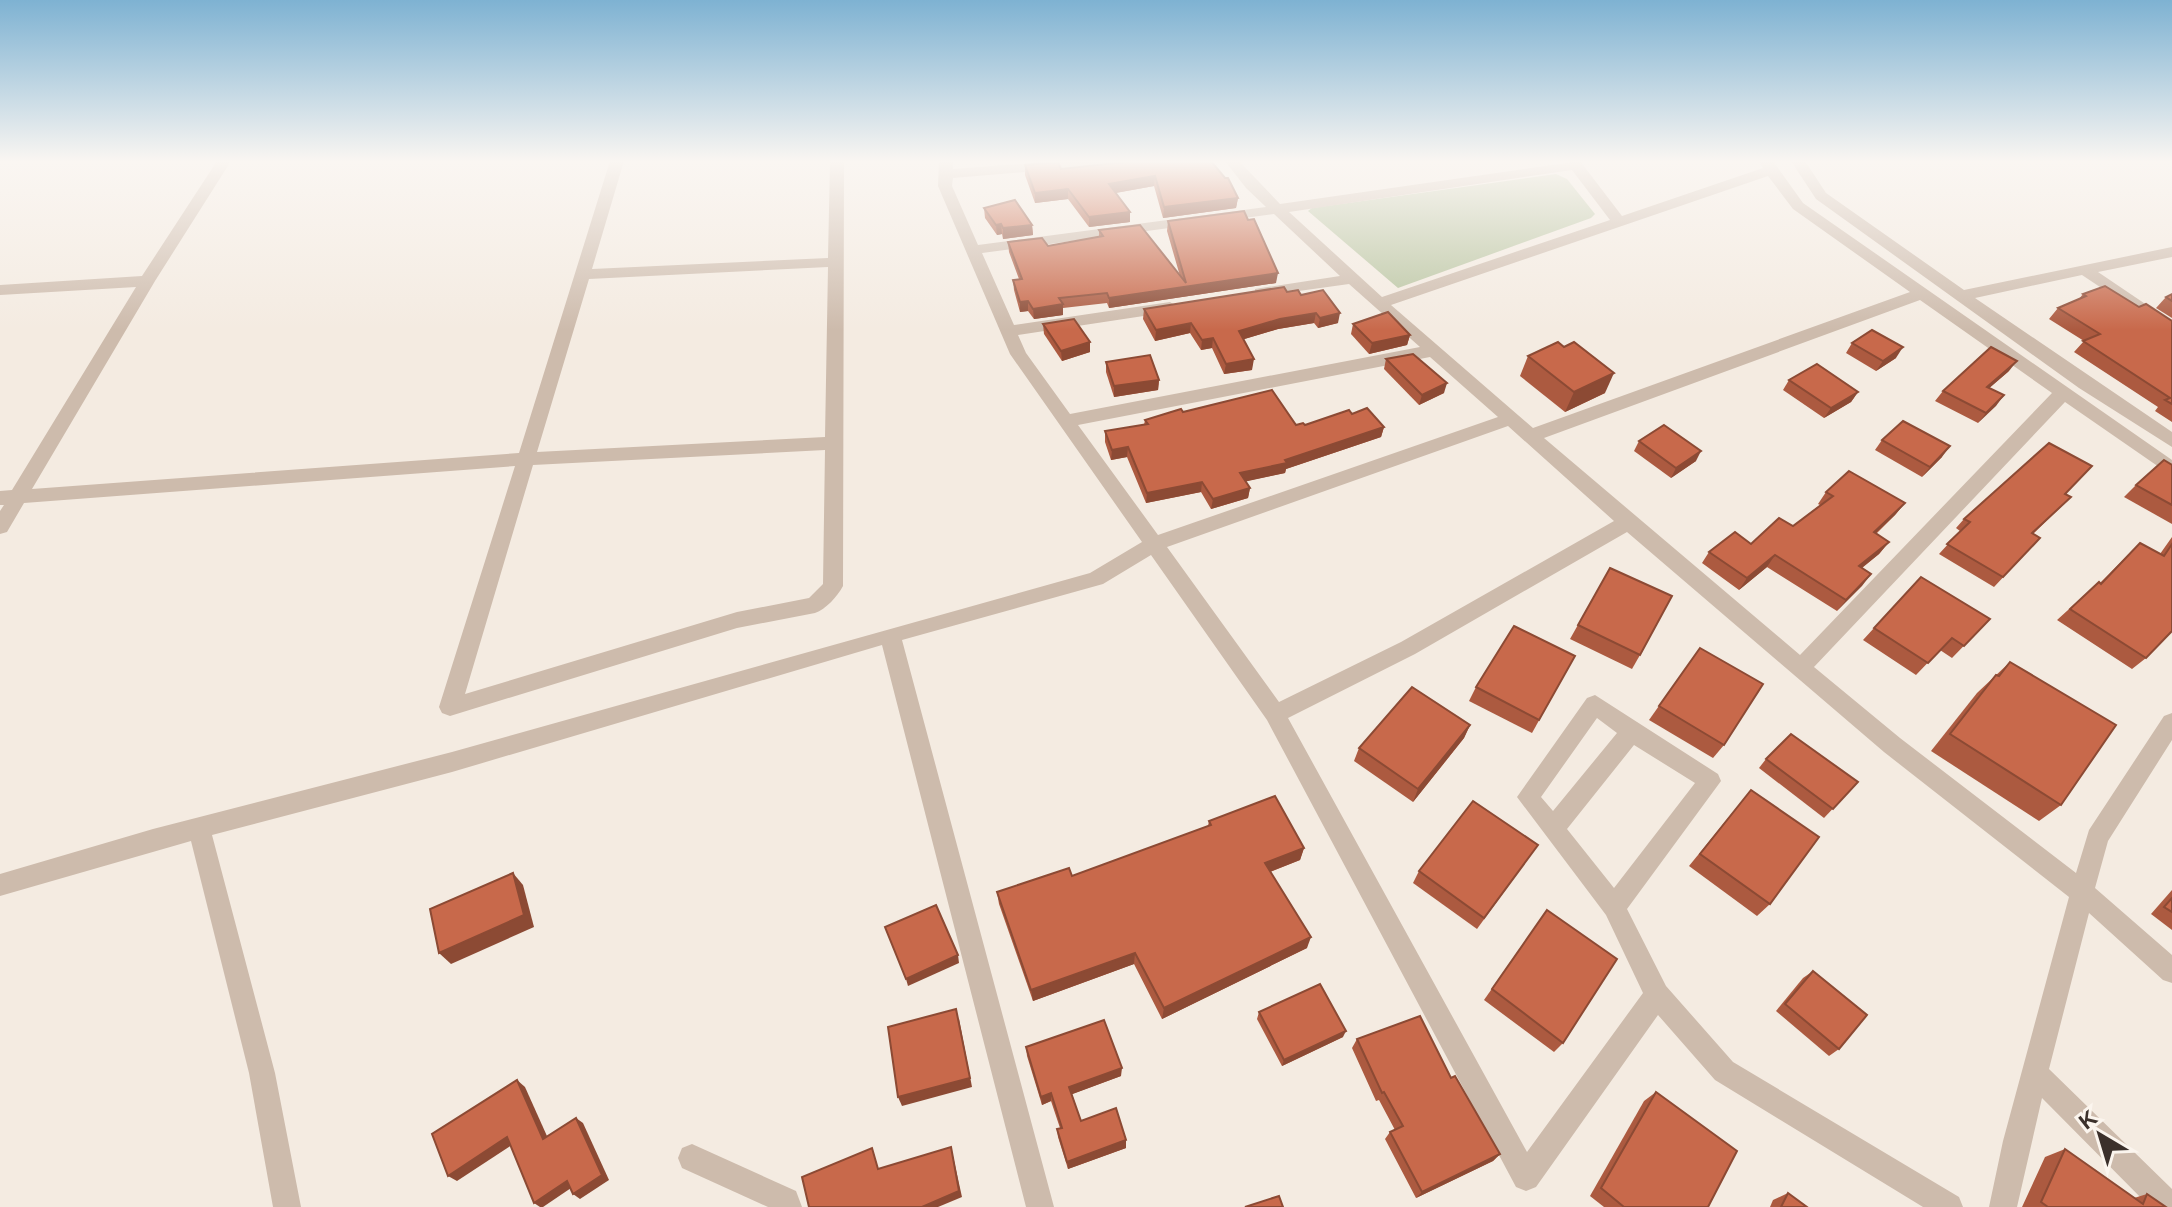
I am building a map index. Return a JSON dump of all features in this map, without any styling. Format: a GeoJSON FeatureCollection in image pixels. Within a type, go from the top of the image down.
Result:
{"type":"FeatureCollection","features":[{"type":"Feature","properties":{"kind":"street"},"geometry":{"type":"LineString","coordinates":[[0,527],[7,498],[188,217]]}},
{"type":"Feature","properties":{"kind":"street"},"geometry":{"type":"LineString","coordinates":[[600,217],[450,707],[737,620],[815,605],[833,586],[836,217]]}},
{"type":"Feature","properties":{"kind":"street"},"geometry":{"type":"LineString","coordinates":[[958,217],[1018,354],[1275,714],[1526,1177],[1657,995]]}},
{"type":"Feature","properties":{"kind":"street"},"geometry":{"type":"LineString","coordinates":[[972,250],[1222,217]]}},
{"type":"Feature","properties":{"kind":"street"},"geometry":{"type":"LineString","coordinates":[[1286,217],[1628,522],[1892,745],[2082,892],[2172,971]]}},
{"type":"Feature","properties":{"kind":"street"},"geometry":{"type":"LineString","coordinates":[[1616,217],[1619,222]]}},
{"type":"Feature","properties":{"kind":"street"},"geometry":{"type":"LineString","coordinates":[[1380,303],[1631,217]]}},
{"type":"Feature","properties":{"kind":"street"},"geometry":{"type":"LineString","coordinates":[[1814,217],[2172,469]]}},
{"type":"Feature","properties":{"kind":"street"},"geometry":{"type":"LineString","coordinates":[[1850,217],[1959,296],[2172,441]]}},
{"type":"Feature","properties":{"kind":"street"},"geometry":{"type":"LineString","coordinates":[[1959,296],[2172,252]]}},
{"type":"Feature","properties":{"kind":"street"},"geometry":{"type":"LineString","coordinates":[[582,274],[836,262]]}},
{"type":"Feature","properties":{"kind":"street"},"geometry":{"type":"LineString","coordinates":[[2086,271],[2172,330]]}},
{"type":"Feature","properties":{"kind":"street"},"geometry":{"type":"LineString","coordinates":[[1243,296],[1352,279]]}},
{"type":"Feature","properties":{"kind":"street"},"geometry":{"type":"LineString","coordinates":[[0,290],[147,281]]}},
{"type":"Feature","properties":{"kind":"street"},"geometry":{"type":"LineString","coordinates":[[1530,436],[1923,293]]}},
{"type":"Feature","properties":{"kind":"street"},"geometry":{"type":"LineString","coordinates":[[1008,331],[1180,305]]}},
{"type":"Feature","properties":{"kind":"street"},"geometry":{"type":"LineString","coordinates":[[1067,421],[1435,350]]}},
{"type":"Feature","properties":{"kind":"street"},"geometry":{"type":"LineString","coordinates":[[1800,668],[2062,394]]}},
{"type":"Feature","properties":{"kind":"street"},"geometry":{"type":"LineString","coordinates":[[0,885],[199,828],[452,762],[890,635],[1096,579],[1155,544],[1510,419]]}},
{"type":"Feature","properties":{"kind":"street"},"geometry":{"type":"LineString","coordinates":[[7,498],[525,459],[834,443]]}},
{"type":"Feature","properties":{"kind":"street"},"geometry":{"type":"LineString","coordinates":[[1275,714],[1408,648],[1628,522]]}},
{"type":"Feature","properties":{"kind":"street"},"geometry":{"type":"LineString","coordinates":[[890,635],[1040,1207]]}},
{"type":"Feature","properties":{"kind":"street"},"geometry":{"type":"LineString","coordinates":[[1614,907],[1710,781],[1631,732],[1595,704],[1528,797],[1614,907],[1657,995],[1724,1071],[1949,1207]]}},
{"type":"Feature","properties":{"kind":"street"},"geometry":{"type":"LineString","coordinates":[[1554,827],[1631,732]]}},
{"type":"Feature","properties":{"kind":"street"},"geometry":{"type":"LineString","coordinates":[[2003,1207],[2097,837],[2169,734]]}},
{"type":"Feature","properties":{"kind":"street"},"geometry":{"type":"LineString","coordinates":[[199,828],[262,1073],[287,1207]]}},
{"type":"Feature","properties":{"kind":"street"},"geometry":{"type":"LineString","coordinates":[[2035,1073],[2170,1207]]}},
{"type":"Feature","properties":{"kind":"street"},"geometry":{"type":"LineString","coordinates":[[692,1158],[786,1201],[788,1207]]}},
{"type":"Feature","properties":{"kind":"green space"},"geometry":{"type":"Polygon","coordinates":[[[1315,217],[1592,217],[1591,218],[1398,288],[1315,217]]]}},
{"type":"Feature","properties":{"kind":"building"},"geometry":{"type":"Polygon","coordinates":[[[991,217],[1027,217],[1032,225],[1003,228],[1001,224],[996,225],[991,217]]]}},
{"type":"Feature","properties":{"kind":"building"},"geometry":{"type":"Polygon","coordinates":[[[1196,217],[1254,219],[1278,273],[1109,298],[1107,293],[1059,298],[1063,304],[1033,309],[1028,301],[1020,302],[1013,280],[1022,279],[1008,242],[1042,238],[1048,246],[1103,236],[1099,230],[1140,225],[1186,283],[1168,221],[1196,217]]]}},
{"type":"Feature","properties":{"kind":"building"},"geometry":{"type":"Polygon","coordinates":[[[2105,286],[2139,307],[2146,304],[2172,321],[2172,404],[2165,400],[2170,398],[2083,341],[2100,334],[2058,308],[2105,286]]]}},
{"type":"Feature","properties":{"kind":"building"},"geometry":{"type":"Polygon","coordinates":[[[1284,287],[1287,292],[1298,290],[1301,295],[1323,290],[1340,313],[1320,318],[1316,313],[1280,319],[1239,331],[1254,359],[1226,364],[1213,338],[1202,340],[1191,323],[1156,330],[1144,309],[1284,287]]]}},
{"type":"Feature","properties":{"kind":"building"},"geometry":{"type":"Polygon","coordinates":[[[1388,312],[1410,335],[1372,343],[1353,324],[1388,312]]]}},
{"type":"Feature","properties":{"kind":"building"},"geometry":{"type":"Polygon","coordinates":[[[1074,319],[1090,342],[1061,351],[1043,324],[1074,319]]]}},
{"type":"Feature","properties":{"kind":"building"},"geometry":{"type":"Polygon","coordinates":[[[1872,330],[1903,347],[1883,361],[1852,343],[1872,330]]]}},
{"type":"Feature","properties":{"kind":"building"},"geometry":{"type":"Polygon","coordinates":[[[1558,342],[1564,347],[1574,342],[1614,373],[1574,392],[1528,356],[1558,342]]]}},
{"type":"Feature","properties":{"kind":"building"},"geometry":{"type":"Polygon","coordinates":[[[1991,347],[2017,361],[1987,387],[2004,395],[1986,413],[1943,391],[1991,347]]]}},
{"type":"Feature","properties":{"kind":"building"},"geometry":{"type":"Polygon","coordinates":[[[1413,354],[1447,383],[1422,395],[1386,359],[1413,354]]]}},
{"type":"Feature","properties":{"kind":"building"},"geometry":{"type":"Polygon","coordinates":[[[1150,355],[1159,380],[1114,386],[1106,362],[1150,355]]]}},
{"type":"Feature","properties":{"kind":"building"},"geometry":{"type":"Polygon","coordinates":[[[1817,364],[1858,392],[1831,408],[1789,380],[1817,364]]]}},
{"type":"Feature","properties":{"kind":"building"},"geometry":{"type":"Polygon","coordinates":[[[1272,390],[1296,425],[1367,408],[1384,427],[1285,460],[1287,463],[1240,473],[1250,488],[1213,499],[1202,482],[1147,493],[1128,447],[1112,450],[1105,431],[1148,424],[1145,420],[1181,409],[1183,412],[1272,390]]]}},
{"type":"Feature","properties":{"kind":"building"},"geometry":{"type":"Polygon","coordinates":[[[1903,421],[1950,446],[1930,467],[1882,440],[1903,421]]]}},
{"type":"Feature","properties":{"kind":"building"},"geometry":{"type":"Polygon","coordinates":[[[1664,425],[1701,451],[1676,468],[1639,441],[1664,425]]]}},
{"type":"Feature","properties":{"kind":"building"},"geometry":{"type":"Polygon","coordinates":[[[2049,443],[2092,466],[2065,494],[2071,497],[2032,533],[2040,538],[2003,577],[1947,544],[1970,522],[1964,519],[2049,443]]]}},
{"type":"Feature","properties":{"kind":"building"},"geometry":{"type":"Polygon","coordinates":[[[2164,460],[2172,465],[2172,505],[2136,485],[2164,460]]]}},
{"type":"Feature","properties":{"kind":"building"},"geometry":{"type":"Polygon","coordinates":[[[1849,471],[1905,503],[1874,532],[1889,542],[1859,566],[1871,574],[1846,600],[1775,555],[1747,578],[1709,552],[1735,532],[1751,544],[1779,518],[1793,526],[1833,496],[1826,492],[1849,471]]]}},
{"type":"Feature","properties":{"kind":"building"},"geometry":{"type":"Polygon","coordinates":[[[2140,543],[2164,556],[2172,544],[2172,631],[2146,658],[2070,609],[2099,582],[2101,584],[2140,543]]]}},
{"type":"Feature","properties":{"kind":"building"},"geometry":{"type":"Polygon","coordinates":[[[1610,568],[1672,596],[1640,655],[1578,625],[1610,568]]]}},
{"type":"Feature","properties":{"kind":"building"},"geometry":{"type":"Polygon","coordinates":[[[1921,577],[1990,619],[1964,646],[1952,638],[1928,663],[1874,628],[1921,577]]]}},
{"type":"Feature","properties":{"kind":"building"},"geometry":{"type":"Polygon","coordinates":[[[1514,626],[1575,656],[1539,720],[1476,687],[1514,626]]]}},
{"type":"Feature","properties":{"kind":"building"},"geometry":{"type":"Polygon","coordinates":[[[1700,648],[1763,684],[1724,745],[1659,706],[1700,648]]]}},
{"type":"Feature","properties":{"kind":"building"},"geometry":{"type":"Polygon","coordinates":[[[2010,662],[2116,725],[2061,805],[1950,734],[1996,675],[1999,676],[2010,662]]]}},
{"type":"Feature","properties":{"kind":"building"},"geometry":{"type":"Polygon","coordinates":[[[1412,687],[1470,725],[1418,789],[1359,748],[1412,687]]]}},
{"type":"Feature","properties":{"kind":"building"},"geometry":{"type":"Polygon","coordinates":[[[1791,734],[1858,782],[1833,809],[1766,759],[1791,734]]]}},
{"type":"Feature","properties":{"kind":"building"},"geometry":{"type":"Polygon","coordinates":[[[1751,790],[1819,837],[1770,904],[1700,854],[1751,790]]]}},
{"type":"Feature","properties":{"kind":"building"},"geometry":{"type":"Polygon","coordinates":[[[1275,796],[1304,848],[1265,863],[1311,937],[1164,1008],[1135,953],[1031,990],[997,892],[1069,868],[1072,876],[1211,825],[1209,821],[1275,796]]]}},
{"type":"Feature","properties":{"kind":"building"},"geometry":{"type":"Polygon","coordinates":[[[1473,801],[1538,845],[1484,918],[1419,871],[1473,801]]]}},
{"type":"Feature","properties":{"kind":"building"},"geometry":{"type":"Polygon","coordinates":[[[513,873],[524,915],[439,953],[430,909],[513,873]]]}},
{"type":"Feature","properties":{"kind":"building"},"geometry":{"type":"Polygon","coordinates":[[[2172,898],[2172,912],[2164,907],[2172,898]]]}},
{"type":"Feature","properties":{"kind":"building"},"geometry":{"type":"Polygon","coordinates":[[[936,905],[958,955],[906,979],[885,927],[936,905]]]}},
{"type":"Feature","properties":{"kind":"building"},"geometry":{"type":"Polygon","coordinates":[[[1547,910],[1617,959],[1563,1043],[1492,989],[1547,910]]]}},
{"type":"Feature","properties":{"kind":"building"},"geometry":{"type":"Polygon","coordinates":[[[1813,971],[1867,1015],[1839,1049],[1785,1004],[1813,971]]]}},
{"type":"Feature","properties":{"kind":"building"},"geometry":{"type":"Polygon","coordinates":[[[1320,984],[1346,1031],[1284,1060],[1259,1012],[1320,984]]]}},
{"type":"Feature","properties":{"kind":"building"},"geometry":{"type":"Polygon","coordinates":[[[956,1009],[970,1078],[898,1097],[888,1027],[956,1009]]]}},
{"type":"Feature","properties":{"kind":"building"},"geometry":{"type":"Polygon","coordinates":[[[1420,1016],[1451,1078],[1455,1076],[1500,1154],[1422,1192],[1390,1132],[1403,1126],[1382,1093],[1357,1039],[1420,1016]]]}},
{"type":"Feature","properties":{"kind":"building"},"geometry":{"type":"Polygon","coordinates":[[[1104,1020],[1122,1068],[1069,1087],[1081,1121],[1116,1108],[1126,1140],[1067,1162],[1057,1129],[1062,1128],[1051,1093],[1041,1097],[1026,1047],[1104,1020]]]}},
{"type":"Feature","properties":{"kind":"building"},"geometry":{"type":"Polygon","coordinates":[[[517,1080],[543,1139],[576,1118],[602,1175],[573,1194],[567,1181],[534,1203],[507,1137],[448,1176],[432,1134],[517,1080]]]}},
{"type":"Feature","properties":{"kind":"building"},"geometry":{"type":"Polygon","coordinates":[[[1656,1092],[1737,1151],[1708,1207],[1624,1207],[1601,1188],[1656,1092]]]}},
{"type":"Feature","properties":{"kind":"building"},"geometry":{"type":"Polygon","coordinates":[[[951,1147],[959,1191],[922,1207],[809,1207],[802,1177],[872,1148],[878,1169],[951,1147]]]}},
{"type":"Feature","properties":{"kind":"building"},"geometry":{"type":"Polygon","coordinates":[[[2065,1149],[2143,1204],[2147,1194],[2166,1207],[2048,1207],[2041,1202],[2065,1149]]]}},
{"type":"Feature","properties":{"kind":"building"},"geometry":{"type":"Polygon","coordinates":[[[1788,1193],[1807,1207],[1781,1207],[1788,1193]]]}},
{"type":"Feature","properties":{"kind":"building"},"geometry":{"type":"Polygon","coordinates":[[[1279,1196],[1283,1207],[1245,1207],[1279,1196]]]}}]}
